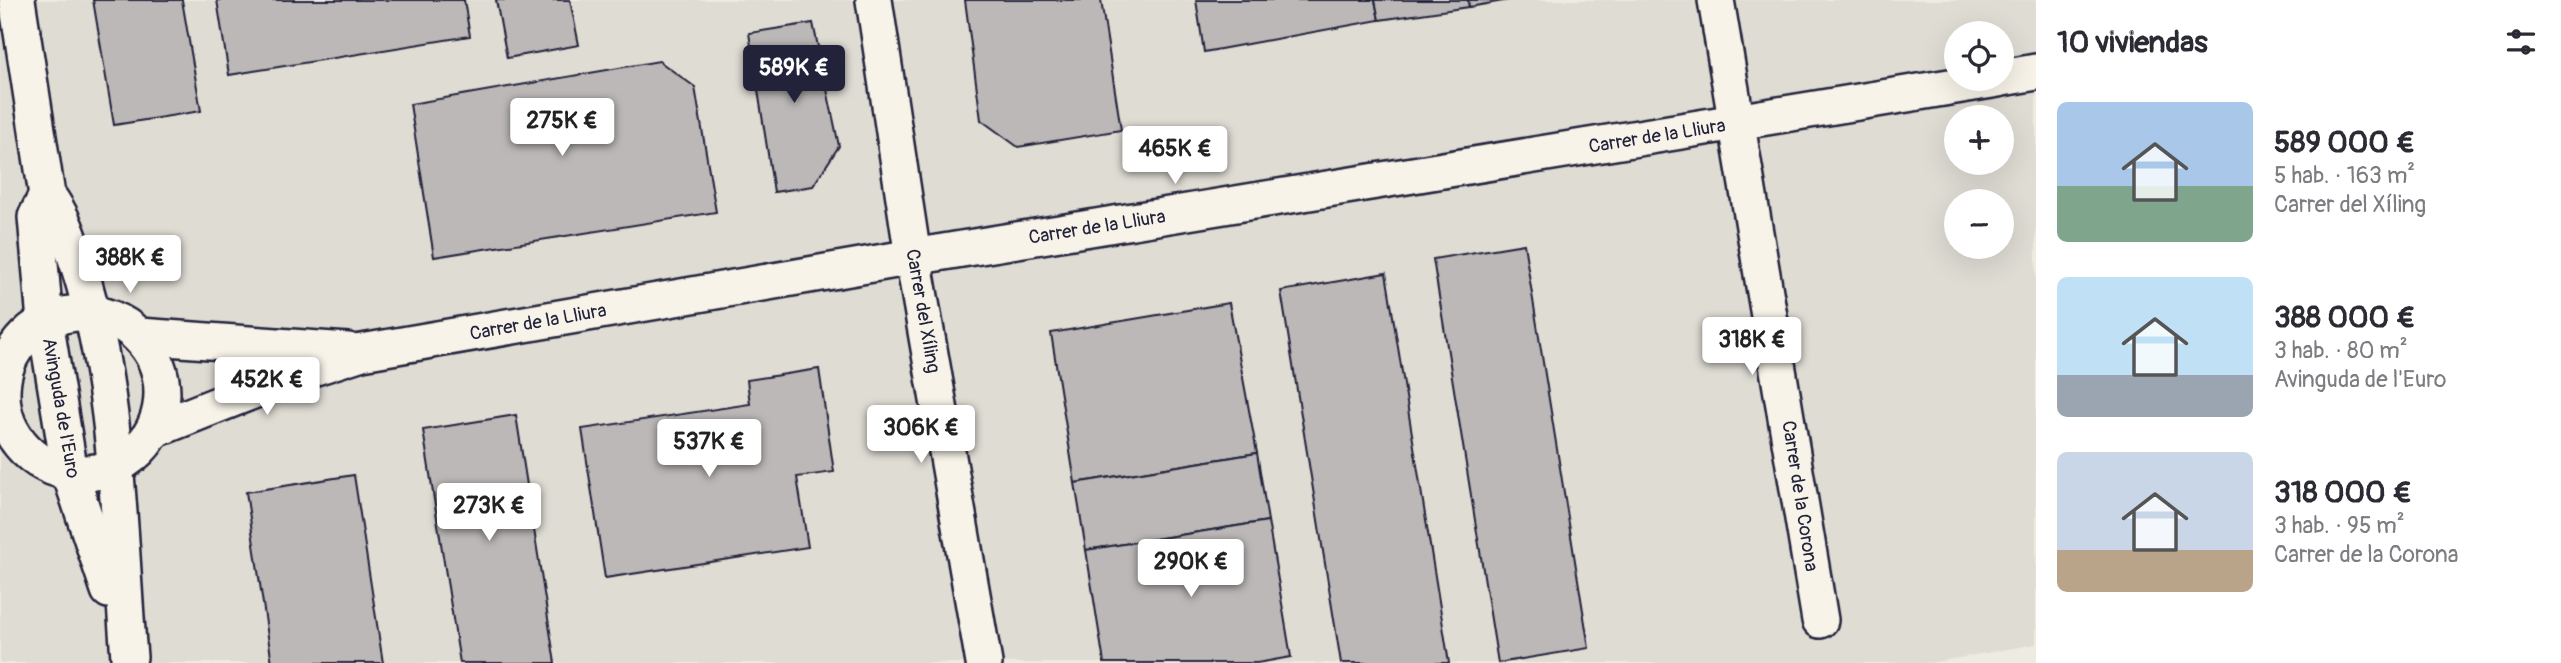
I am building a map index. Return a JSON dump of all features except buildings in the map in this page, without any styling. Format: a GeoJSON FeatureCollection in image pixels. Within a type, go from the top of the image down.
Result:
{"type":"FeatureCollection","features":[{"type":"Feature","properties":{"kind":"street","name":"Avinguda de l'Euro"},"geometry":{"type":"LineString","coordinates":[[17,0],[47,195],[62,215],[93,313],[117,466],[119,537],[129,660]]}},
{"type":"Feature","properties":{"kind":"street","name":"Carrer del Xíling"},"geometry":{"type":"LineString","coordinates":[[874,0],[913,257],[984,663]]}},
{"type":"Feature","properties":{"kind":"street","name":"Carrer de la Corona"},"geometry":{"type":"LineString","coordinates":[[1716,0],[1820,620]]}},
{"type":"Feature","properties":{"kind":"street","name":"Carrer de la Lliura"},"geometry":{"type":"LineString","coordinates":[[2014,76],[2036,72]]}},
{"type":"Feature","properties":{"kind":"street","name":"Carrer de la Lliura"},"geometry":{"type":"LineString","coordinates":[[154,430],[362,352],[913,257],[1944,88]]}},
{"type":"Feature","properties":{"kind":"street","name":"Avinguda de l'Euro"},"geometry":{"type":"LineString","coordinates":[[47,195],[36,217],[45,321],[70,473],[129,660]]}},
{"type":"Feature","properties":{"kind":"street"},"geometry":{"type":"LineString","coordinates":[[93,313],[118,321],[139,335],[151,351],[161,380],[161,410],[154,430],[138,450],[117,466],[86,473],[70,473],[12,450],[1,399],[2,372],[19,342],[45,321],[60,315],[93,313]]}},
{"type":"Feature","properties":{"kind":"street","name":"Carrer de la Lliura"},"geometry":{"type":"LineString","coordinates":[[139,335],[362,352]]}},
{"type":"Feature","properties":{"kind":"shaded area"},"geometry":{"type":"Polygon","coordinates":[[[0,0],[2036,0],[2036,644],[1930,663],[0,663],[0,0]]]}}]}
